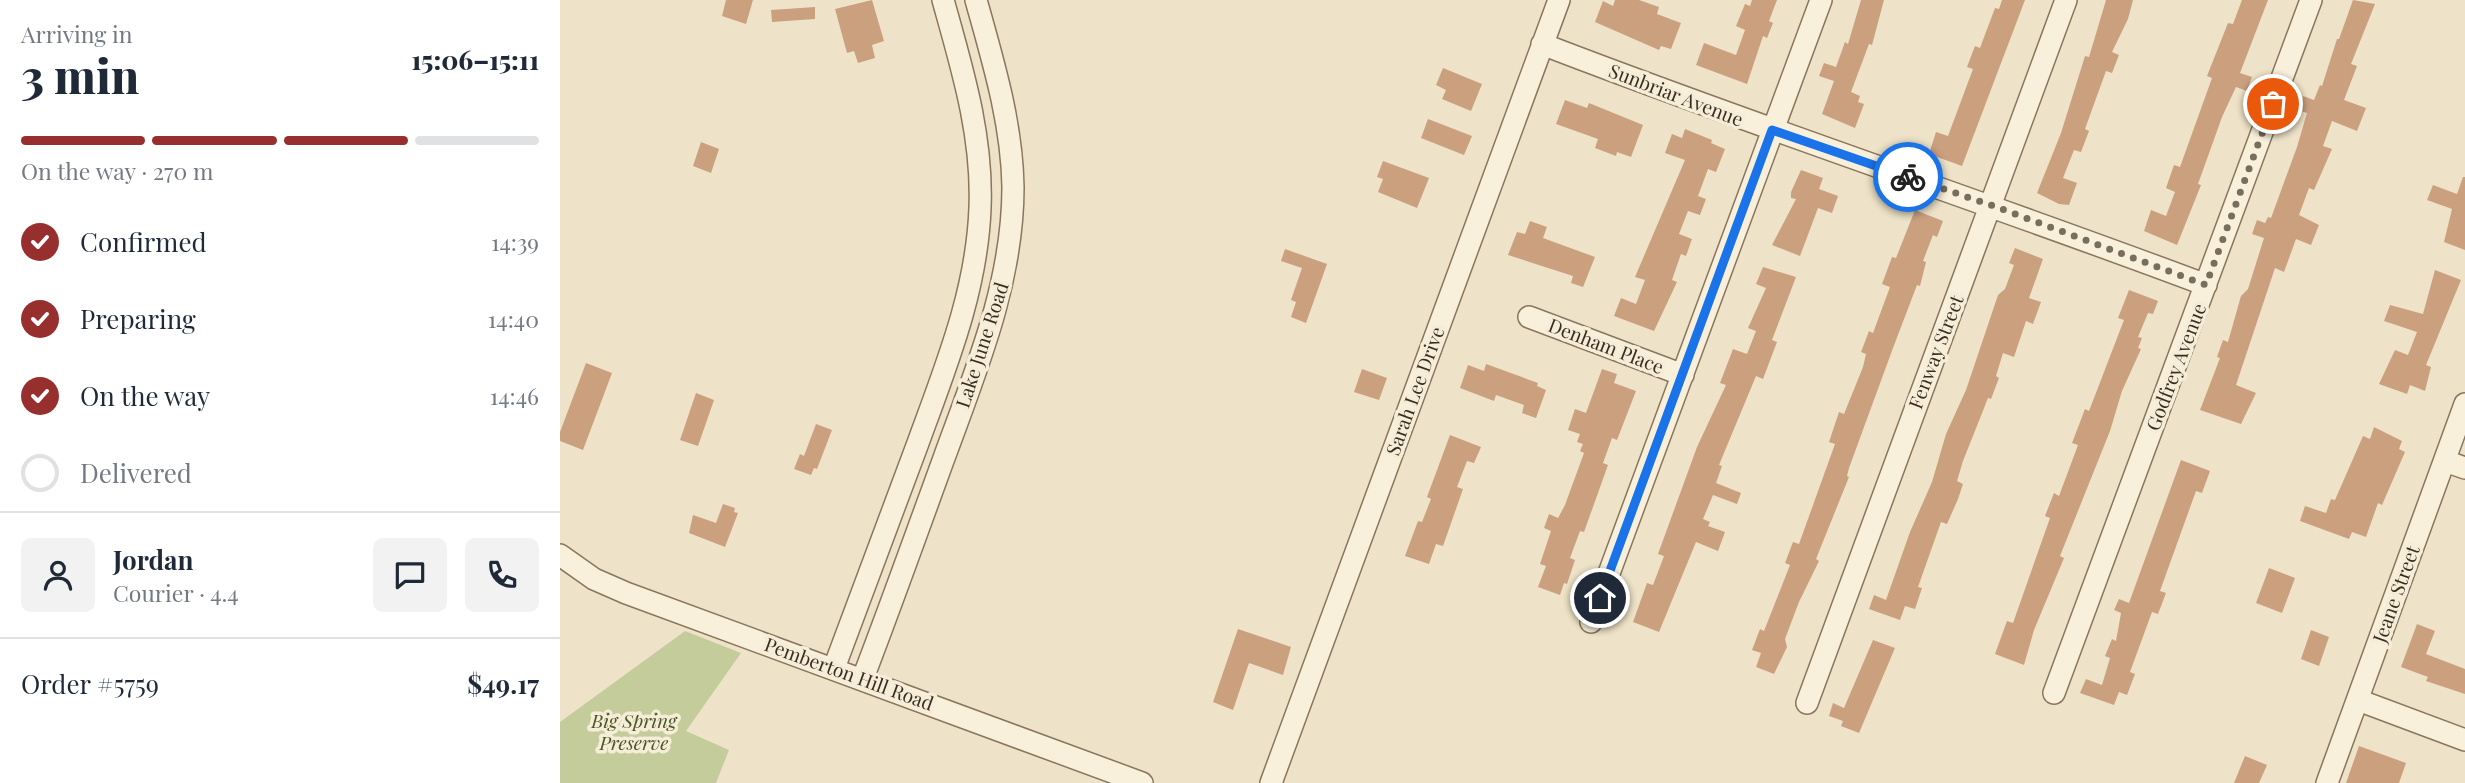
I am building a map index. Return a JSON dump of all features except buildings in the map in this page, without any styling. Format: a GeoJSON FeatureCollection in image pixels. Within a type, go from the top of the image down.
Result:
{"type":"FeatureCollection","features":[{"type":"Feature","properties":{"kind":"street","name":"Lake June Road"},"geometry":{"type":"LineString","coordinates":[[835,668],[953,348],[973,276],[980,207],[976,131],[943,0]]}},
{"type":"Feature","properties":{"kind":"street","name":"Lake June Road"},"geometry":{"type":"LineString","coordinates":[[863,678],[984,350],[1006,267],[1011,222],[1011,157],[1006,117],[976,0]]}},
{"type":"Feature","properties":{"kind":"street","name":"Sarah Lee Drive"},"geometry":{"type":"LineString","coordinates":[[1271,783],[1559,0]]}},
{"type":"Feature","properties":{"kind":"street"},"geometry":{"type":"LineString","coordinates":[[1591,622],[1821,0]]}},
{"type":"Feature","properties":{"kind":"street","name":"Fenway Street"},"geometry":{"type":"LineString","coordinates":[[1807,703],[2066,0]]}},
{"type":"Feature","properties":{"kind":"street","name":"Godfrey Avenue"},"geometry":{"type":"LineString","coordinates":[[2054,693],[2311,0]]}},
{"type":"Feature","properties":{"kind":"street","name":"Sunbriar Avenue"},"geometry":{"type":"LineString","coordinates":[[1542,44],[1772,130],[1991,205],[2206,285]]}},
{"type":"Feature","properties":{"kind":"street","name":"Denham Place"},"geometry":{"type":"LineString","coordinates":[[1529,317],[1684,375]]}},
{"type":"Feature","properties":{"kind":"street","name":"Jeane Street"},"geometry":{"type":"LineString","coordinates":[[2326,783],[2465,404]]}},
{"type":"Feature","properties":{"kind":"street"},"geometry":{"type":"LineString","coordinates":[[2445,461],[2465,468]]}},
{"type":"Feature","properties":{"kind":"street","name":"Pemberton Hill Road"},"geometry":{"type":"LineString","coordinates":[[560,555],[594,579],[626,593],[863,678],[1142,783]]}},
{"type":"Feature","properties":{"kind":"street"},"geometry":{"type":"LineString","coordinates":[[2358,700],[2465,740]]}},
{"type":"Feature","properties":{"kind":"green space","name":"Big Spring Preserve"},"geometry":{"type":"Polygon","coordinates":[[[685,631],[741,653],[686,731],[729,750],[716,783],[560,783],[560,722],[685,631]]]}},
{"type":"Feature","properties":{"kind":"way so far"},"geometry":{"type":"LineString","coordinates":[[1908,177],[2206,285],[2273,104]]}},
{"type":"Feature","properties":{"kind":"route"},"geometry":{"type":"LineString","coordinates":[[1600,598],[1772,130],[1908,177]]}}]}
